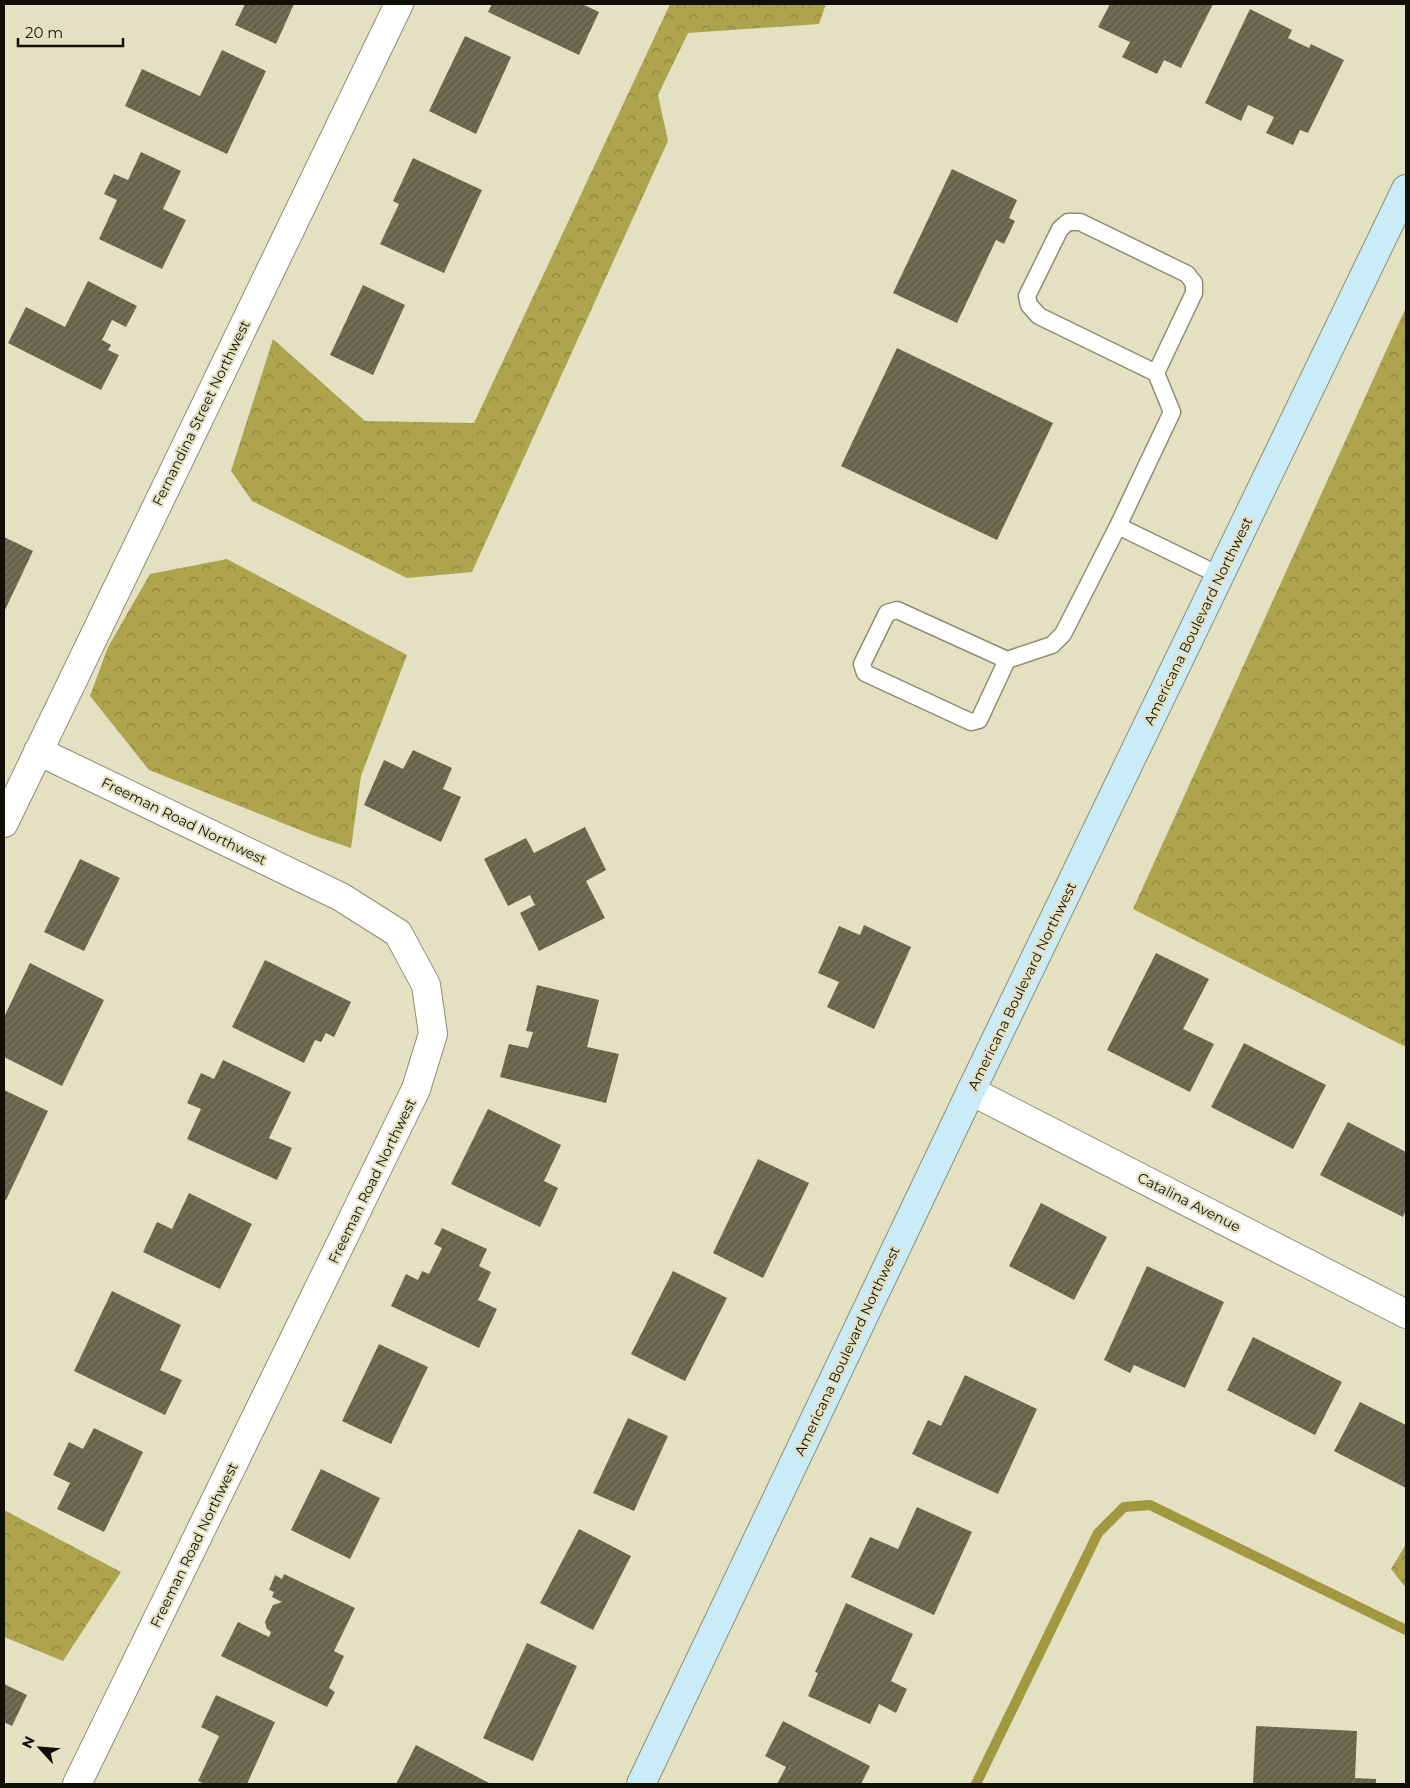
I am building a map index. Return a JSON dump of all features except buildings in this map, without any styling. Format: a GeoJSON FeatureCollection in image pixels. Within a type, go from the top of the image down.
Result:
{"type":"FeatureCollection","features":[{"type":"Feature","properties":{"kind":"street","name":"Fernandina Street Northwest"},"geometry":{"type":"LineString","coordinates":[[4,823],[399,4]]}},
{"type":"Feature","properties":{"kind":"street","name":"Americana Boulevard Northwest"},"geometry":{"type":"LineString","coordinates":[[641,1784],[971,1091],[1406,189]]}},
{"type":"Feature","properties":{"kind":"street","name":"Freeman Road Northwest"},"geometry":{"type":"LineString","coordinates":[[38,751],[341,897],[398,933],[426,985],[433,1034],[416,1090],[77,1784]]}},
{"type":"Feature","properties":{"kind":"street","name":"Catalina Avenue"},"geometry":{"type":"LineString","coordinates":[[971,1091],[1406,1314]]}},
{"type":"Feature","properties":{"kind":"lane"},"geometry":{"type":"LineString","coordinates":[[1007,660],[979,720],[971,722],[866,673],[862,664],[887,612],[897,610],[1007,660],[1052,645],[1063,634],[1118,526],[1172,412],[1156,373],[1038,316],[1029,305],[1027,296],[1060,229],[1068,222],[1080,222],[1187,274],[1194,282],[1194,294],[1156,373]]}},
{"type":"Feature","properties":{"kind":"lane"},"geometry":{"type":"LineString","coordinates":[[1118,526],[1220,575]]}},
{"type":"Feature","properties":{"kind":"green space"},"geometry":{"type":"Polygon","coordinates":[[[670,4],[826,4],[819,24],[688,33],[658,95],[668,141],[472,572],[407,578],[252,501],[231,471],[273,339],[365,421],[474,423],[670,4]]]}},
{"type":"Feature","properties":{"kind":"green space"},"geometry":{"type":"Polygon","coordinates":[[[1406,307],[1406,1047],[1133,909],[1406,307]]]}},
{"type":"Feature","properties":{"kind":"green space"},"geometry":{"type":"Polygon","coordinates":[[[227,559],[407,655],[361,776],[351,848],[315,836],[149,770],[90,696],[108,647],[150,574],[227,559]]]}},
{"type":"Feature","properties":{"kind":"green space"},"geometry":{"type":"Polygon","coordinates":[[[4,1510],[121,1572],[63,1661],[4,1637],[4,1510]]]}},
{"type":"Feature","properties":{"kind":"green space"},"geometry":{"type":"Polygon","coordinates":[[[1406,1544],[1406,1588],[1391,1569],[1406,1544]]]}},
{"type":"Feature","properties":{"kind":"waterway"},"geometry":{"type":"LineString","coordinates":[[976,1784],[1098,1533],[1124,1507],[1150,1505],[1406,1630]]}}]}
